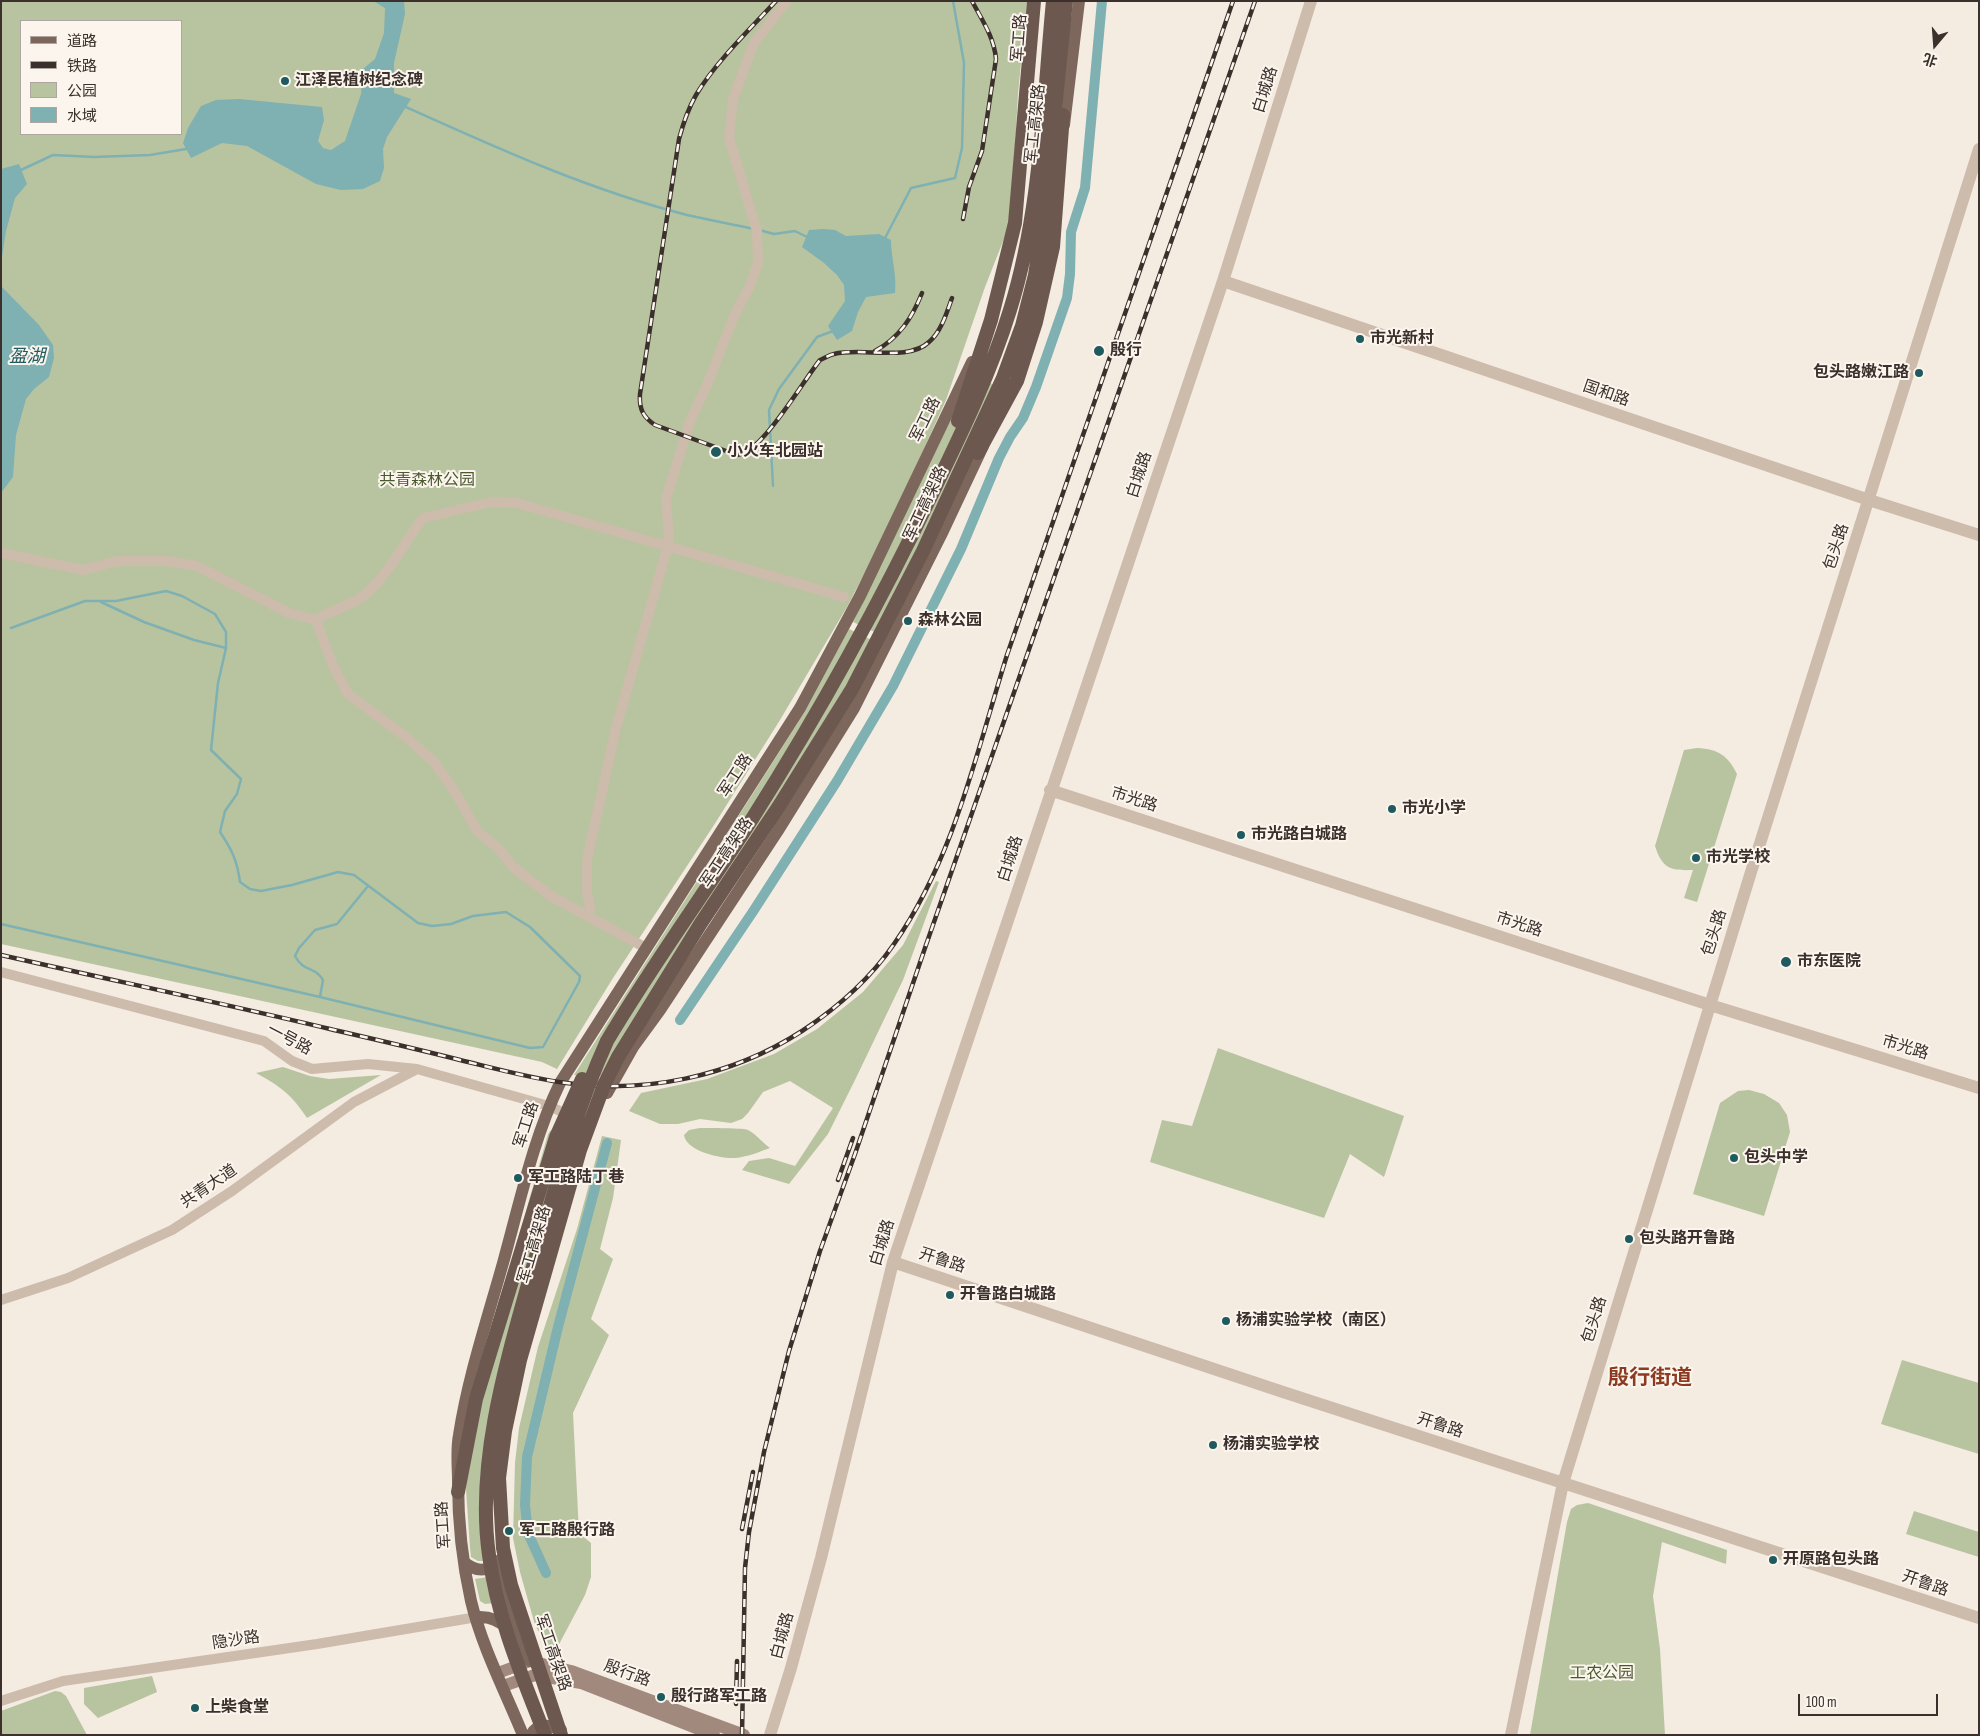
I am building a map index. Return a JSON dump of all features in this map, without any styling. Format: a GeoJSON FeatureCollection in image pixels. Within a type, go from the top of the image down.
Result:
{"type":"FeatureCollection","features":[{"type":"Feature","properties":{"kind":"highway"},"geometry":{"type":"LineString","coordinates":[[943,472],[971,376],[991,320],[1015,223],[1034,1]]}},
{"type":"Feature","properties":{"kind":"highway","name":"军工高架路"},"geometry":{"type":"LineString","coordinates":[[545,1735],[511,1649],[498,1602],[488,1554],[485,1487],[492,1430],[517,1323],[575,1120],[589,1081],[607,1041],[753,817],[835,681],[891,580],[943,472],[996,351],[1011,309],[1023,264],[1035,187],[1053,1]]}},
{"type":"Feature","properties":{"kind":"highway","name":"军工高架路"},"geometry":{"type":"LineString","coordinates":[[562,1733],[511,1585],[503,1548],[499,1478],[504,1431],[520,1360],[580,1150],[604,1085],[618,1057],[701,923],[779,806],[852,688],[942,514],[1003,378],[1022,326],[1035,275],[1045,207],[1066,1]]}},
{"type":"Feature","properties":{"kind":"highway"},"geometry":{"type":"LineString","coordinates":[[942,514],[972,465],[1016,381],[1036,322],[1053,247],[1068,33],[1077,1]]}},
{"type":"Feature","properties":{"kind":"highway"},"geometry":{"type":"LineString","coordinates":[[458,1492],[476,1399],[556,1137],[571,1099],[607,1041]]}},
{"type":"Feature","properties":{"kind":"main road","name":"军工路"},"geometry":{"type":"LineString","coordinates":[[523,1735],[472,1602],[461,1546],[458,1492],[458,1437],[470,1383],[526,1180],[549,1106],[560,1083],[800,708],[860,596],[990,326],[1011,261],[1020,221],[1038,30],[1038,1]]}},
{"type":"Feature","properties":{"kind":"main road"},"geometry":{"type":"LineString","coordinates":[[562,1733],[535,1675],[504,1587],[500,1561],[499,1518],[509,1432],[564,1214],[599,1108],[632,1047],[660,1010],[777,832],[854,708],[943,531],[1007,392],[1023,348],[1046,266],[1052,230],[1077,1]]}},
{"type":"Feature","properties":{"kind":"main road","name":"军工路"},"geometry":{"type":"LineString","coordinates":[[464,1562],[469,1567],[485,1570],[493,1567],[500,1561]]}},
{"type":"Feature","properties":{"kind":"main road"},"geometry":{"type":"LineString","coordinates":[[477,1617],[487,1616],[502,1623],[512,1632],[530,1661]]}},
{"type":"Feature","properties":{"kind":"main road"},"geometry":{"type":"LineString","coordinates":[[498,1673],[530,1661]]}},
{"type":"Feature","properties":{"kind":"main road","name":"殷行路"},"geometry":{"type":"LineString","coordinates":[[530,1661],[571,1671],[744,1735]]}},
{"type":"Feature","properties":{"kind":"main road","name":"殷行路"},"geometry":{"type":"LineString","coordinates":[[503,1686],[535,1675],[580,1683],[714,1735]]}},
{"type":"Feature","properties":{"kind":"main road"},"geometry":{"type":"LineString","coordinates":[[531,1735],[536,1727],[542,1725],[552,1726],[562,1733]]}},
{"type":"Feature","properties":{"kind":"street"},"geometry":{"type":"LineString","coordinates":[[588,917],[590,906],[587,893],[587,860],[616,728],[669,537],[666,499],[690,421],[707,385],[735,314],[750,286],[758,262],[757,231],[729,138],[733,99],[754,43],[787,1]]}},
{"type":"Feature","properties":{"kind":"street","name":"白城路"},"geometry":{"type":"LineString","coordinates":[[770,1735],[791,1668],[821,1558],[893,1262],[966,1048],[1050,790],[1223,281],[1311,1]]}},
{"type":"Feature","properties":{"kind":"street","name":"包头路"},"geometry":{"type":"LineString","coordinates":[[1511,1735],[1563,1484],[1710,1005],[1979,149]]}},
{"type":"Feature","properties":{"kind":"street","name":"国和路"},"geometry":{"type":"LineString","coordinates":[[1223,281],[1979,536]]}},
{"type":"Feature","properties":{"kind":"street"},"geometry":{"type":"LineString","coordinates":[[1,553],[83,570],[117,561],[168,562],[197,566],[289,613],[316,620],[328,612],[360,598],[381,578],[423,518],[491,502],[517,503],[844,597]]}},
{"type":"Feature","properties":{"kind":"street"},"geometry":{"type":"LineString","coordinates":[[316,620],[333,666],[348,694],[407,738],[433,761],[454,790],[477,831],[499,849],[513,868],[551,896],[646,948]]}},
{"type":"Feature","properties":{"kind":"street","name":"市光路"},"geometry":{"type":"LineString","coordinates":[[1050,790],[1710,1005],[1979,1088]]}},
{"type":"Feature","properties":{"kind":"street","name":"一号路"},"geometry":{"type":"LineString","coordinates":[[1,972],[264,1041],[292,1061],[312,1069],[368,1064],[438,1073],[549,1106],[593,1124]]}},
{"type":"Feature","properties":{"kind":"street","name":"共青大道"},"geometry":{"type":"LineString","coordinates":[[1,1300],[68,1278],[172,1230],[232,1191],[354,1102],[417,1069]]}},
{"type":"Feature","properties":{"kind":"street","name":"开鲁路"},"geometry":{"type":"LineString","coordinates":[[893,1262],[1563,1484],[1979,1618]]}},
{"type":"Feature","properties":{"kind":"street","name":"隐沙路"},"geometry":{"type":"LineString","coordinates":[[1,1701],[63,1681],[317,1644],[477,1617]]}},
{"type":"Feature","properties":{"kind":"green space","name":"共青森林公园"},"geometry":{"type":"Polygon","coordinates":[[[1,1],[1027,1],[1018,94],[1011,221],[985,287],[946,400],[889,526],[847,607],[780,720],[714,825],[613,978],[557,1069],[542,1062],[1,944],[1,1]]]}},
{"type":"Feature","properties":{"kind":"green space"},"geometry":{"type":"Polygon","coordinates":[[[973,374],[996,386],[879,634],[853,622],[973,374]]]}},
{"type":"Feature","properties":{"kind":"green space"},"geometry":{"type":"Polygon","coordinates":[[[849,629],[874,641],[604,1076],[574,1075],[804,713],[849,629]]]}},
{"type":"Feature","properties":{"kind":"green space"},"geometry":{"type":"Polygon","coordinates":[[[1697,748],[1711,750],[1722,755],[1730,762],[1737,774],[1697,902],[1684,898],[1693,870],[1678,870],[1668,867],[1664,864],[1655,846],[1684,750],[1697,748]]]}},
{"type":"Feature","properties":{"kind":"green space"},"geometry":{"type":"Polygon","coordinates":[[[936,881],[939,882],[903,980],[855,1080],[828,1134],[789,1184],[742,1170],[749,1161],[769,1158],[795,1166],[833,1108],[790,1081],[763,1092],[742,1119],[731,1123],[700,1119],[678,1124],[660,1124],[629,1111],[641,1093],[707,1079],[774,1054],[817,1029],[863,992],[903,945],[936,881]]]}},
{"type":"Feature","properties":{"kind":"green space"},"geometry":{"type":"Polygon","coordinates":[[[1218,1048],[1404,1116],[1384,1177],[1350,1154],[1324,1218],[1150,1162],[1162,1120],[1192,1126],[1218,1048]]]}},
{"type":"Feature","properties":{"kind":"green space"},"geometry":{"type":"Polygon","coordinates":[[[283,1067],[310,1076],[329,1079],[381,1075],[307,1118],[285,1092],[256,1073],[283,1067]]]}},
{"type":"Feature","properties":{"kind":"green space"},"geometry":{"type":"Polygon","coordinates":[[[1749,1090],[1764,1094],[1779,1103],[1787,1115],[1790,1132],[1764,1216],[1693,1194],[1720,1103],[1738,1091],[1749,1090]]]}},
{"type":"Feature","properties":{"kind":"green space"},"geometry":{"type":"Polygon","coordinates":[[[557,1128],[570,1130],[507,1376],[483,1561],[478,1561],[471,1557],[470,1548],[466,1489],[469,1430],[481,1368],[548,1134],[557,1128]]]}},
{"type":"Feature","properties":{"kind":"green space"},"geometry":{"type":"Polygon","coordinates":[[[700,1128],[746,1129],[770,1148],[753,1154],[729,1158],[705,1153],[697,1150],[686,1141],[684,1135],[689,1130],[700,1128]]]}},
{"type":"Feature","properties":{"kind":"green space"},"geometry":{"type":"Polygon","coordinates":[[[602,1136],[621,1140],[613,1198],[600,1249],[613,1259],[591,1319],[609,1335],[573,1413],[579,1533],[591,1543],[591,1577],[585,1595],[556,1650],[548,1648],[535,1625],[520,1572],[513,1538],[515,1463],[519,1428],[538,1347],[577,1229],[602,1136]]]}},
{"type":"Feature","properties":{"kind":"green space"},"geometry":{"type":"Polygon","coordinates":[[[1902,1360],[1979,1383],[1979,1454],[1881,1424],[1902,1360]]]}},
{"type":"Feature","properties":{"kind":"green space","name":"工农公园"},"geometry":{"type":"Polygon","coordinates":[[[1588,1503],[1727,1550],[1726,1564],[1662,1542],[1653,1596],[1660,1649],[1665,1735],[1530,1735],[1567,1522],[1571,1509],[1577,1505],[1588,1503]]]}},
{"type":"Feature","properties":{"kind":"green space"},"geometry":{"type":"Polygon","coordinates":[[[1914,1511],[1979,1532],[1979,1557],[1906,1534],[1914,1511]]]}},
{"type":"Feature","properties":{"kind":"green space"},"geometry":{"type":"Polygon","coordinates":[[[494,1576],[495,1603],[485,1604],[480,1601],[475,1579],[494,1576]]]}},
{"type":"Feature","properties":{"kind":"green space"},"geometry":{"type":"Polygon","coordinates":[[[152,1676],[157,1692],[98,1718],[84,1704],[84,1688],[152,1676]]]}},
{"type":"Feature","properties":{"kind":"green space"},"geometry":{"type":"Polygon","coordinates":[[[55,1691],[61,1692],[66,1696],[87,1735],[1,1735],[1,1711],[55,1691]]]}},
{"type":"Feature","properties":{"kind":"water"},"geometry":{"type":"Polygon","coordinates":[[[373,1],[404,1],[405,14],[394,63],[394,93],[411,99],[387,137],[383,149],[384,168],[380,181],[363,189],[341,190],[316,184],[247,146],[222,143],[191,158],[183,143],[188,128],[201,106],[216,100],[239,99],[322,107],[324,120],[318,141],[323,148],[331,150],[345,141],[361,94],[363,69],[375,59],[384,33],[385,8],[373,1]]]}},
{"type":"Feature","properties":{"kind":"water"},"geometry":{"type":"Polygon","coordinates":[[[19,164],[27,184],[15,198],[6,231],[1,263],[1,169],[19,164]]]}},
{"type":"Feature","properties":{"kind":"water"},"geometry":{"type":"Polygon","coordinates":[[[809,230],[835,230],[846,236],[879,234],[891,240],[895,293],[866,297],[858,312],[852,331],[837,340],[828,326],[845,301],[844,285],[837,275],[824,263],[802,247],[809,230]]]}},
{"type":"Feature","properties":{"kind":"water","name":"盈湖"},"geometry":{"type":"Polygon","coordinates":[[[1,281],[2,287],[39,325],[53,345],[54,358],[49,377],[34,389],[26,399],[16,435],[13,477],[1,493],[1,281]]]}},
{"type":"Feature","properties":{"kind":"waterway"},"geometry":{"type":"LineString","coordinates":[[884,240],[911,188],[955,178],[962,148],[964,63],[953,1]]}},
{"type":"Feature","properties":{"kind":"waterway"},"geometry":{"type":"LineString","coordinates":[[680,1020],[837,781],[893,686],[961,549],[999,458],[1023,418],[1036,387],[1067,298],[1070,274],[1071,232],[1085,188],[1102,1]]}},
{"type":"Feature","properties":{"kind":"waterway"},"geometry":{"type":"LineString","coordinates":[[406,107],[509,153],[579,181],[687,215],[754,229]]}},
{"type":"Feature","properties":{"kind":"waterway"},"geometry":{"type":"LineString","coordinates":[[21,170],[53,155],[94,157],[150,155],[186,149]]}},
{"type":"Feature","properties":{"kind":"waterway"},"geometry":{"type":"LineString","coordinates":[[759,230],[774,234],[795,231],[809,238]]}},
{"type":"Feature","properties":{"kind":"waterway"},"geometry":{"type":"LineString","coordinates":[[773,486],[769,410],[779,389],[817,337],[833,331]]}},
{"type":"Feature","properties":{"kind":"waterway"},"geometry":{"type":"LineString","coordinates":[[11,628],[85,601],[116,601],[166,591],[182,596],[215,614],[226,632],[226,648],[218,683],[211,750],[241,779],[237,794],[225,811],[220,832],[233,856],[240,882],[250,889],[261,891],[292,885],[338,872],[354,875],[418,923],[432,926],[451,924],[473,916],[506,912],[530,927],[580,976],[579,982],[543,1047],[530,1048],[320,997],[323,980],[317,973],[302,965],[295,956],[299,948],[315,930],[337,924],[368,886]]}},
{"type":"Feature","properties":{"kind":"waterway"},"geometry":{"type":"LineString","coordinates":[[101,602],[144,622],[194,640],[226,648]]}},
{"type":"Feature","properties":{"kind":"waterway"},"geometry":{"type":"LineString","coordinates":[[1,924],[320,997]]}},
{"type":"Feature","properties":{"kind":"waterway"},"geometry":{"type":"LineString","coordinates":[[546,1573],[528,1533],[525,1505],[527,1457],[558,1327],[607,1143]]}},
{"type":"Feature","properties":{"kind":"railway"},"geometry":{"type":"LineString","coordinates":[[776,1],[733,46],[713,71],[696,95],[684,122],[679,139],[640,394],[640,404],[647,419],[655,425],[737,455],[758,443],[781,415],[820,360],[832,354],[845,352],[897,353],[920,348],[937,333],[952,298]]}},
{"type":"Feature","properties":{"kind":"railway"},"geometry":{"type":"LineString","coordinates":[[963,219],[969,187],[982,151],[996,59],[990,36],[972,1]]}},
{"type":"Feature","properties":{"kind":"railway"},"geometry":{"type":"LineString","coordinates":[[1,955],[289,1019],[522,1075],[559,1082],[591,1085],[654,1084],[716,1071],[775,1047],[828,1013],[864,981],[885,957],[915,911],[948,841],[1007,655],[1233,1]]}},
{"type":"Feature","properties":{"kind":"railway"},"geometry":{"type":"LineString","coordinates":[[742,1735],[745,1568],[749,1532],[764,1452],[789,1351],[820,1251],[1255,1]]}},
{"type":"Feature","properties":{"kind":"railway"},"geometry":{"type":"LineString","coordinates":[[875,351],[898,334],[914,311],[922,293]]}},
{"type":"Feature","properties":{"kind":"railway"},"geometry":{"type":"LineString","coordinates":[[838,1180],[853,1138]]}},
{"type":"Feature","properties":{"kind":"railway"},"geometry":{"type":"LineString","coordinates":[[742,1529],[753,1472]]}},
{"type":"Feature","properties":{"kind":"railway"},"geometry":{"type":"LineString","coordinates":[[736,1704],[737,1661]]}},
{"type":"Feature","properties":{"kind":"place","name":"江泽民植树纪念碑"},"geometry":{"type":"Point","coordinates":[285,81]}},
{"type":"Feature","properties":{"kind":"place","name":"市光新村"},"geometry":{"type":"Point","coordinates":[1360,339]}},
{"type":"Feature","properties":{"kind":"place","name":"殷行"},"geometry":{"type":"Point","coordinates":[1099,351]}},
{"type":"Feature","properties":{"kind":"place","name":"包头路嫩江路"},"geometry":{"type":"Point","coordinates":[1919,373]}},
{"type":"Feature","properties":{"kind":"place","name":"小火车北园站"},"geometry":{"type":"Point","coordinates":[716,452]}},
{"type":"Feature","properties":{"kind":"place","name":"森林公园"},"geometry":{"type":"Point","coordinates":[908,621]}},
{"type":"Feature","properties":{"kind":"place","name":"市光小学"},"geometry":{"type":"Point","coordinates":[1392,809]}},
{"type":"Feature","properties":{"kind":"place","name":"市光路白城路"},"geometry":{"type":"Point","coordinates":[1241,835]}},
{"type":"Feature","properties":{"kind":"place","name":"市光学校"},"geometry":{"type":"Point","coordinates":[1696,858]}},
{"type":"Feature","properties":{"kind":"place","name":"市东医院"},"geometry":{"type":"Point","coordinates":[1786,962]}},
{"type":"Feature","properties":{"kind":"place","name":"包头中学"},"geometry":{"type":"Point","coordinates":[1734,1158]}},
{"type":"Feature","properties":{"kind":"place","name":"军工路陆丁巷"},"geometry":{"type":"Point","coordinates":[518,1178]}},
{"type":"Feature","properties":{"kind":"place","name":"包头路开鲁路"},"geometry":{"type":"Point","coordinates":[1629,1239]}},
{"type":"Feature","properties":{"kind":"place","name":"开鲁路白城路"},"geometry":{"type":"Point","coordinates":[950,1295]}},
{"type":"Feature","properties":{"kind":"place","name":"杨浦实验学校（南区）"},"geometry":{"type":"Point","coordinates":[1226,1321]}},
{"type":"Feature","properties":{"kind":"place","name":"杨浦实验学校"},"geometry":{"type":"Point","coordinates":[1213,1445]}},
{"type":"Feature","properties":{"kind":"place","name":"军工路殷行路"},"geometry":{"type":"Point","coordinates":[509,1531]}},
{"type":"Feature","properties":{"kind":"place","name":"开原路包头路"},"geometry":{"type":"Point","coordinates":[1773,1560]}},
{"type":"Feature","properties":{"kind":"place","name":"殷行路军工路"},"geometry":{"type":"Point","coordinates":[661,1697]}},
{"type":"Feature","properties":{"kind":"place","name":"上柴食堂"},"geometry":{"type":"Point","coordinates":[195,1708]}},
{"type":"Feature","properties":{"kind":"district","name":"殷行街道"},"geometry":{"type":"Point","coordinates":[1650,1379]}}]}
